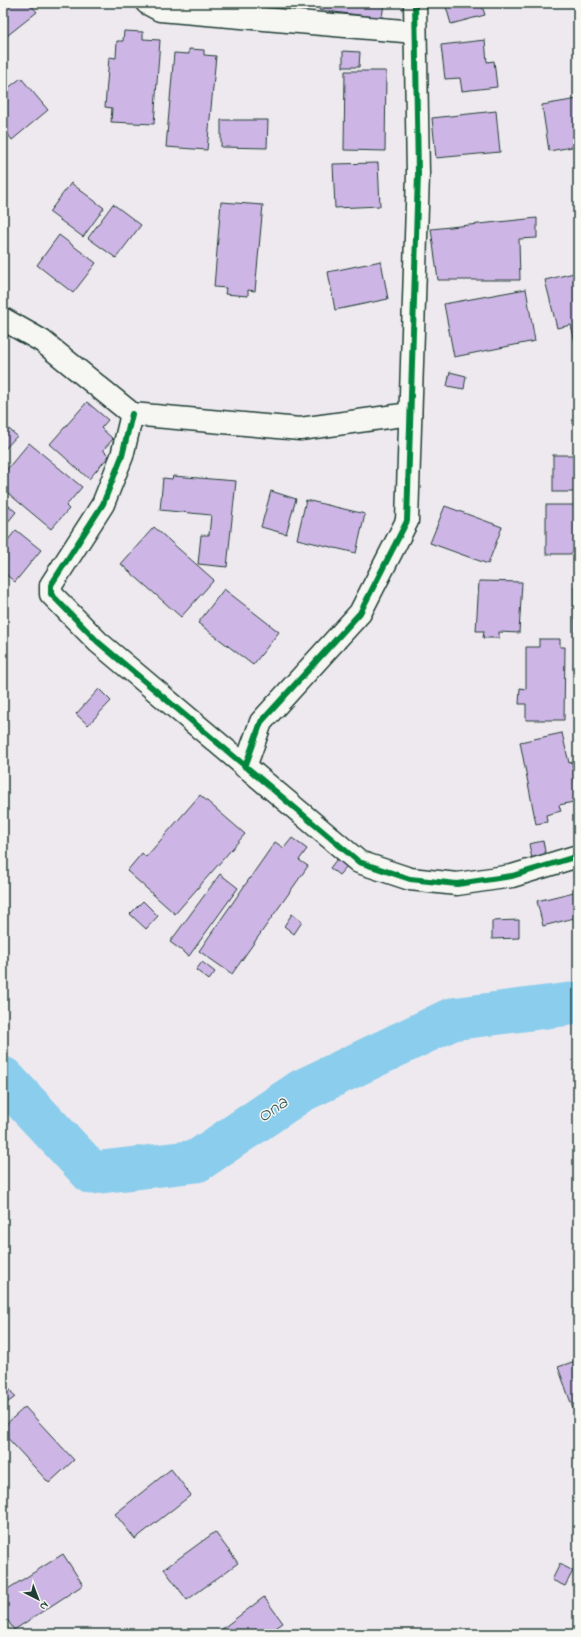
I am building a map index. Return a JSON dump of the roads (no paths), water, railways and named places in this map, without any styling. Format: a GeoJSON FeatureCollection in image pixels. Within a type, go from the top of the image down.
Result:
{"type":"FeatureCollection","features":[{"type":"Feature","properties":{"kind":"street"},"geometry":{"type":"LineString","coordinates":[[147,3],[160,10],[415,32]]}},
{"type":"Feature","properties":{"kind":"street"},"geometry":{"type":"LineString","coordinates":[[245,766],[261,722],[360,613],[407,521],[418,174],[415,3]]}},
{"type":"Feature","properties":{"kind":"street"},"geometry":{"type":"LineString","coordinates":[[3,319],[42,341],[132,414],[300,429],[410,414]]}},
{"type":"Feature","properties":{"kind":"street"},"geometry":{"type":"LineString","coordinates":[[132,414],[122,456],[103,504],[51,585],[50,594],[98,642],[359,862],[410,879],[457,884],[512,876],[578,856]]}},
{"type":"Feature","properties":{"kind":"waterway","name":"Ona"},"geometry":{"type":"LineString","coordinates":[[3,1078],[92,1173],[197,1161],[301,1091],[452,1019],[578,1003]]}}]}
